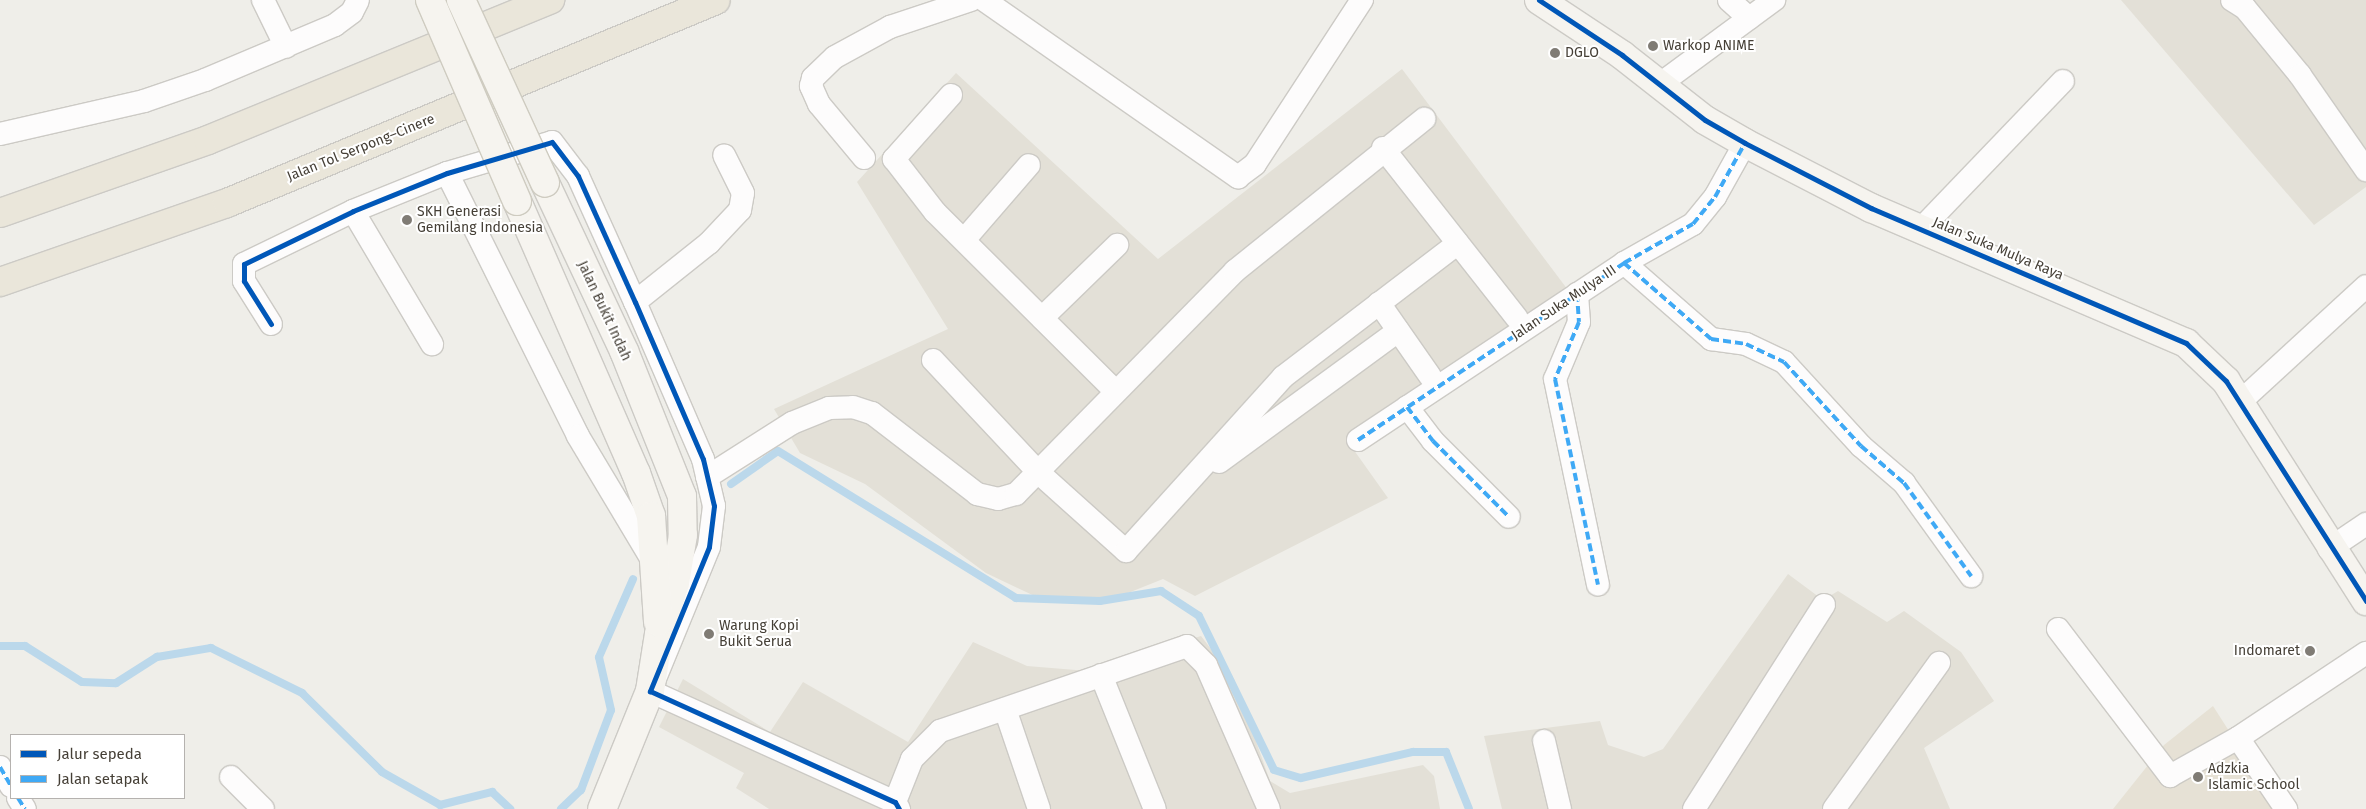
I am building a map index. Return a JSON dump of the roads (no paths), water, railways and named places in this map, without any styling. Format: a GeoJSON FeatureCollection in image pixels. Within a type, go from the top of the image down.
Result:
{"type":"FeatureCollection","features":[{"type":"Feature","properties":{"kind":"highway"},"geometry":{"type":"LineString","coordinates":[[0,213],[208,140],[550,0]]}},
{"type":"Feature","properties":{"kind":"highway","name":"Jalan Tol Serpong–Cinere"},"geometry":{"type":"LineString","coordinates":[[0,282],[227,203],[716,0]]}},
{"type":"Feature","properties":{"kind":"main road","name":"Jalan Bukit Indah"},"geometry":{"type":"LineString","coordinates":[[430,0],[636,473],[651,516],[651,558],[659,634]]}},
{"type":"Feature","properties":{"kind":"main road","name":"Jalan Bukit Indah"},"geometry":{"type":"LineString","coordinates":[[461,0],[635,377],[682,496],[683,535],[675,583],[659,634],[650,691],[602,809]]}},
{"type":"Feature","properties":{"kind":"main road","name":"Jalan Suka Mulya Raya"},"geometry":{"type":"LineString","coordinates":[[1538,0],[1660,84],[1705,120],[1745,143],[1921,229],[2186,343],[2207,359],[2240,402],[2329,549],[2366,601]]}},
{"type":"Feature","properties":{"kind":"street"},"geometry":{"type":"LineString","coordinates":[[263,0],[286,47]]}},
{"type":"Feature","properties":{"kind":"street"},"geometry":{"type":"LineString","coordinates":[[0,134],[144,101],[286,47],[334,25],[352,12],[358,0]]}},
{"type":"Feature","properties":{"kind":"street"},"geometry":{"type":"LineString","coordinates":[[864,158],[818,104],[811,86],[813,78],[835,57],[890,27],[971,0]]}},
{"type":"Feature","properties":{"kind":"street"},"geometry":{"type":"LineString","coordinates":[[984,0],[1238,177],[1256,164],[1362,0]]}},
{"type":"Feature","properties":{"kind":"street"},"geometry":{"type":"LineString","coordinates":[[1729,0],[1749,18]]}},
{"type":"Feature","properties":{"kind":"street"},"geometry":{"type":"LineString","coordinates":[[1660,84],[1774,0]]}},
{"type":"Feature","properties":{"kind":"street"},"geometry":{"type":"LineString","coordinates":[[2232,0],[2245,8],[2300,75],[2366,170]]}},
{"type":"Feature","properties":{"kind":"street"},"geometry":{"type":"LineString","coordinates":[[1921,229],[2063,81]]}},
{"type":"Feature","properties":{"kind":"street"},"geometry":{"type":"LineString","coordinates":[[952,96],[894,159],[964,240],[1115,390]]}},
{"type":"Feature","properties":{"kind":"street"},"geometry":{"type":"LineString","coordinates":[[706,476],[792,423],[829,408],[853,407],[872,413],[977,494],[998,499],[1016,494],[1039,473],[1115,390],[1235,271],[1383,148],[1424,119]]}},
{"type":"Feature","properties":{"kind":"street"},"geometry":{"type":"LineString","coordinates":[[271,324],[244,282],[244,264],[353,211],[447,173],[552,142],[578,176],[635,302],[706,476],[714,506],[710,547],[650,691],[897,806],[912,759],[933,734],[1184,646],[1192,647],[1206,665],[1269,809]]}},
{"type":"Feature","properties":{"kind":"street","name":"Jalan Suka Mulya III"},"geometry":{"type":"LineString","coordinates":[[1358,440],[1624,263],[1693,224],[1715,197],[1745,143]]}},
{"type":"Feature","properties":{"kind":"street"},"geometry":{"type":"LineString","coordinates":[[1383,148],[1517,318]]}},
{"type":"Feature","properties":{"kind":"street"},"geometry":{"type":"LineString","coordinates":[[635,302],[709,243],[740,210],[743,193],[724,155]]}},
{"type":"Feature","properties":{"kind":"street"},"geometry":{"type":"LineString","coordinates":[[964,240],[1029,165]]}},
{"type":"Feature","properties":{"kind":"street"},"geometry":{"type":"LineString","coordinates":[[447,173],[578,436],[651,558]]}},
{"type":"Feature","properties":{"kind":"street"},"geometry":{"type":"LineString","coordinates":[[353,211],[432,344]]}},
{"type":"Feature","properties":{"kind":"street"},"geometry":{"type":"LineString","coordinates":[[933,360],[1039,473],[1126,552],[1283,377],[1458,243]]}},
{"type":"Feature","properties":{"kind":"street"},"geometry":{"type":"LineString","coordinates":[[1042,318],[1117,245]]}},
{"type":"Feature","properties":{"kind":"street"},"geometry":{"type":"LineString","coordinates":[[1624,263],[1710,339],[1746,344],[1784,362],[1861,446],[1904,484],[1971,576]]}},
{"type":"Feature","properties":{"kind":"street"},"geometry":{"type":"LineString","coordinates":[[2240,402],[2366,286]]}},
{"type":"Feature","properties":{"kind":"street"},"geometry":{"type":"LineString","coordinates":[[1577,294],[1580,322],[1555,379],[1598,585]]}},
{"type":"Feature","properties":{"kind":"street"},"geometry":{"type":"LineString","coordinates":[[1378,303],[1430,376]]}},
{"type":"Feature","properties":{"kind":"street"},"geometry":{"type":"LineString","coordinates":[[1182,488],[1398,331]]}},
{"type":"Feature","properties":{"kind":"street"},"geometry":{"type":"LineString","coordinates":[[1407,407],[1432,441],[1509,517]]}},
{"type":"Feature","properties":{"kind":"street"},"geometry":{"type":"LineString","coordinates":[[2329,549],[2366,524]]}},
{"type":"Feature","properties":{"kind":"street"},"geometry":{"type":"LineString","coordinates":[[1694,809],[1824,605]]}},
{"type":"Feature","properties":{"kind":"street"},"geometry":{"type":"LineString","coordinates":[[2058,629],[2170,776],[2238,738],[2366,653]]}},
{"type":"Feature","properties":{"kind":"street"},"geometry":{"type":"LineString","coordinates":[[1834,809],[1940,663]]}},
{"type":"Feature","properties":{"kind":"street"},"geometry":{"type":"LineString","coordinates":[[1100,675],[1155,809]]}},
{"type":"Feature","properties":{"kind":"street"},"geometry":{"type":"LineString","coordinates":[[1005,709],[1039,809]]}},
{"type":"Feature","properties":{"kind":"street"},"geometry":{"type":"LineString","coordinates":[[2238,738],[2286,809]]}},
{"type":"Feature","properties":{"kind":"street"},"geometry":{"type":"LineString","coordinates":[[1544,741],[1560,809]]}},
{"type":"Feature","properties":{"kind":"street"},"geometry":{"type":"LineString","coordinates":[[0,767],[10,784]]}},
{"type":"Feature","properties":{"kind":"street"},"geometry":{"type":"LineString","coordinates":[[231,777],[263,809]]}},
{"type":"Feature","properties":{"kind":"waterway"},"geometry":{"type":"LineString","coordinates":[[731,484],[778,451],[1016,598],[1100,601],[1161,591],[1199,616],[1274,770],[1301,778],[1413,752],[1446,752],[1469,809]]}},
{"type":"Feature","properties":{"kind":"waterway"},"geometry":{"type":"LineString","coordinates":[[561,809],[581,790],[611,710],[599,657],[633,579]]}},
{"type":"Feature","properties":{"kind":"waterway"},"geometry":{"type":"LineString","coordinates":[[0,646],[25,646],[82,682],[116,683],[157,657],[211,648],[302,693],[382,772],[440,805],[492,792],[510,809]]}},
{"type":"Feature","properties":{"kind":"place","name":"Warkop ANIME"},"geometry":{"type":"Point","coordinates":[1653,46]}},
{"type":"Feature","properties":{"kind":"place","name":"DGLO"},"geometry":{"type":"Point","coordinates":[1555,53]}},
{"type":"Feature","properties":{"kind":"place","name":"SKH Generasi Gemilang Indonesia"},"geometry":{"type":"Point","coordinates":[407,220]}},
{"type":"Feature","properties":{"kind":"place","name":"Warung Kopi Bukit Serua"},"geometry":{"type":"Point","coordinates":[709,634]}},
{"type":"Feature","properties":{"kind":"place","name":"Indomaret"},"geometry":{"type":"Point","coordinates":[2310,651]}},
{"type":"Feature","properties":{"kind":"place","name":"Adzkia Islamic School"},"geometry":{"type":"Point","coordinates":[2198,777]}}]}
